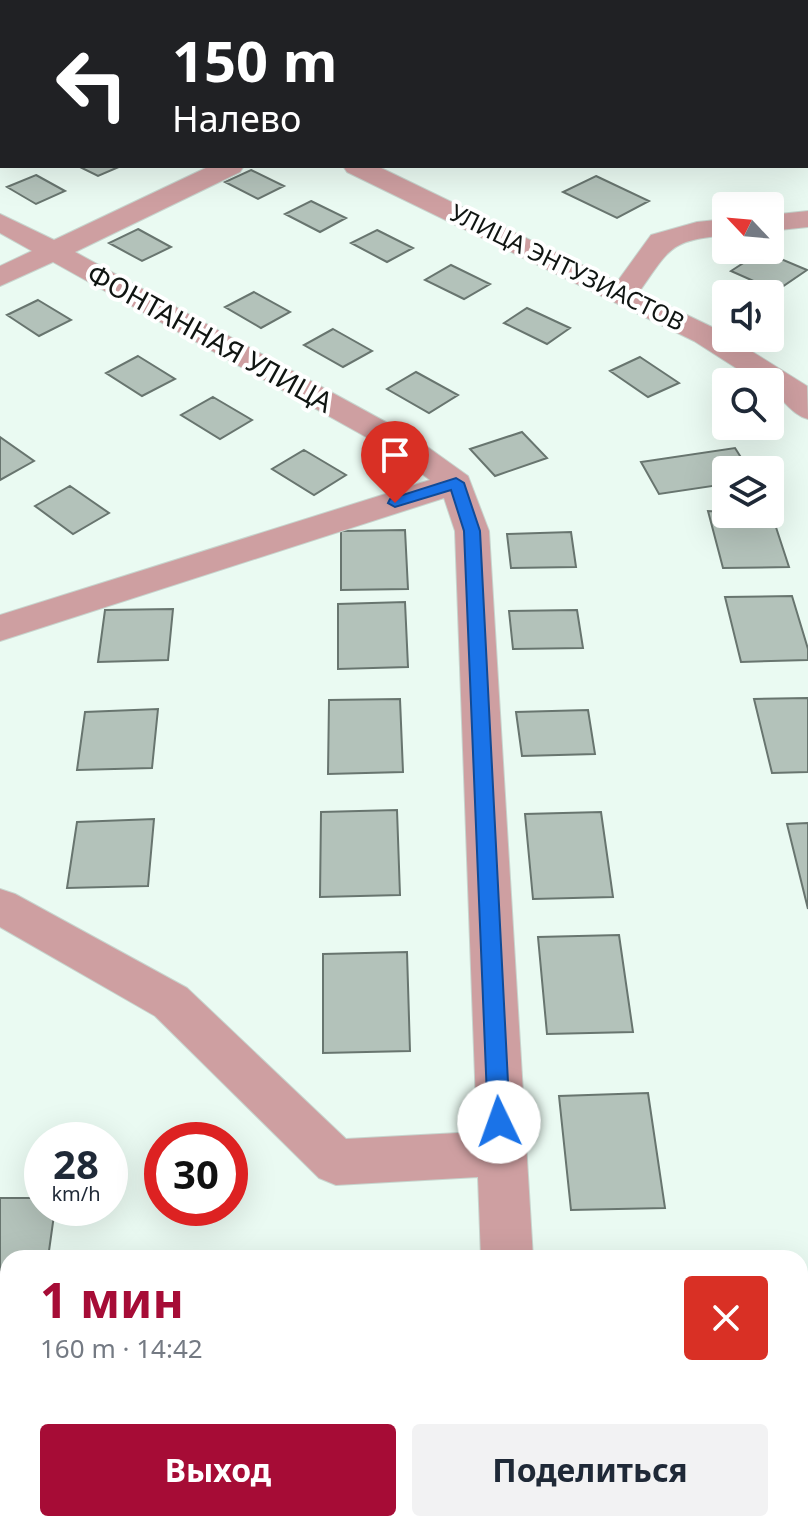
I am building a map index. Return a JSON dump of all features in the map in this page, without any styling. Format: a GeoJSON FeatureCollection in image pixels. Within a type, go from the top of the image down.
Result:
{"type":"FeatureCollection","features":[{"type":"Feature","properties":{"kind":"street"},"geometry":{"type":"LineString","coordinates":[[0,277],[227,168]]}},
{"type":"Feature","properties":{"kind":"street","name":"УЛИЦА ЭНТУЗИАСТОВ"},"geometry":{"type":"LineString","coordinates":[[360,168],[705,335],[796,393],[808,409]]}},
{"type":"Feature","properties":{"kind":"street"},"geometry":{"type":"LineString","coordinates":[[784,222],[808,219]]}},
{"type":"Feature","properties":{"kind":"street","name":"ФОНТАННАЯ УЛИЦА"},"geometry":{"type":"LineString","coordinates":[[0,222],[404,445],[456,483]]}},
{"type":"Feature","properties":{"kind":"street"},"geometry":{"type":"LineString","coordinates":[[623,294],[661,241],[712,228]]}},
{"type":"Feature","properties":{"kind":"street"},"geometry":{"type":"LineString","coordinates":[[0,628],[456,483],[472,531],[506,1250]]}},
{"type":"Feature","properties":{"kind":"street"},"geometry":{"type":"LineString","coordinates":[[0,906],[171,1002],[336,1162],[500,1153]]}},
{"type":"Feature","properties":{"kind":"building"},"geometry":{"type":"Polygon","coordinates":[[[82,168],[116,168],[98,176],[82,168]]]}},
{"type":"Feature","properties":{"kind":"building"},"geometry":{"type":"Polygon","coordinates":[[[251,170],[284,186],[258,199],[225,182],[251,170]]]}},
{"type":"Feature","properties":{"kind":"building"},"geometry":{"type":"Polygon","coordinates":[[[36,175],[65,191],[36,204],[7,187],[36,175]]]}},
{"type":"Feature","properties":{"kind":"building"},"geometry":{"type":"Polygon","coordinates":[[[596,176],[649,201],[617,218],[563,192],[596,176]]]}},
{"type":"Feature","properties":{"kind":"building"},"geometry":{"type":"Polygon","coordinates":[[[311,201],[346,218],[320,232],[285,214],[311,201]]]}},
{"type":"Feature","properties":{"kind":"building"},"geometry":{"type":"Polygon","coordinates":[[[138,229],[171,247],[142,261],[109,243],[138,229]]]}},
{"type":"Feature","properties":{"kind":"building"},"geometry":{"type":"Polygon","coordinates":[[[377,230],[413,248],[387,262],[351,243],[377,230]]]}},
{"type":"Feature","properties":{"kind":"building"},"geometry":{"type":"Polygon","coordinates":[[[784,260],[807,270],[784,286],[784,280],[751,280],[731,271],[742,264],[784,264],[784,260]]]}},
{"type":"Feature","properties":{"kind":"building"},"geometry":{"type":"Polygon","coordinates":[[[451,265],[490,284],[464,299],[425,280],[451,265]]]}},
{"type":"Feature","properties":{"kind":"building"},"geometry":{"type":"Polygon","coordinates":[[[254,292],[290,312],[261,328],[225,307],[254,292]]]}},
{"type":"Feature","properties":{"kind":"building"},"geometry":{"type":"Polygon","coordinates":[[[38,300],[71,320],[39,336],[7,315],[38,300]]]}},
{"type":"Feature","properties":{"kind":"building"},"geometry":{"type":"Polygon","coordinates":[[[527,308],[570,328],[547,344],[504,323],[527,308]]]}},
{"type":"Feature","properties":{"kind":"building"},"geometry":{"type":"Polygon","coordinates":[[[333,329],[372,351],[343,367],[304,345],[333,329]]]}},
{"type":"Feature","properties":{"kind":"building"},"geometry":{"type":"Polygon","coordinates":[[[138,356],[175,379],[142,396],[106,373],[138,356]]]}},
{"type":"Feature","properties":{"kind":"building"},"geometry":{"type":"Polygon","coordinates":[[[640,357],[679,383],[648,397],[610,371],[640,357]]]}},
{"type":"Feature","properties":{"kind":"building"},"geometry":{"type":"Polygon","coordinates":[[[416,372],[458,395],[429,413],[387,389],[416,372]]]}},
{"type":"Feature","properties":{"kind":"building"},"geometry":{"type":"Polygon","coordinates":[[[213,397],[252,420],[220,439],[181,415],[213,397]]]}},
{"type":"Feature","properties":{"kind":"building"},"geometry":{"type":"Polygon","coordinates":[[[522,432],[547,458],[495,476],[470,449],[522,432]]]}},
{"type":"Feature","properties":{"kind":"building"},"geometry":{"type":"Polygon","coordinates":[[[0,437],[34,461],[0,480],[0,437]]]}},
{"type":"Feature","properties":{"kind":"building"},"geometry":{"type":"Polygon","coordinates":[[[735,448],[740,456],[712,456],[712,486],[659,494],[641,462],[735,448]]]}},
{"type":"Feature","properties":{"kind":"building"},"geometry":{"type":"Polygon","coordinates":[[[304,450],[346,475],[314,495],[272,469],[304,450]]]}},
{"type":"Feature","properties":{"kind":"building"},"geometry":{"type":"Polygon","coordinates":[[[70,486],[109,513],[73,534],[35,506],[70,486]]]}},
{"type":"Feature","properties":{"kind":"building"},"geometry":{"type":"Polygon","coordinates":[[[712,528],[776,528],[789,567],[723,568],[712,528]]]}},
{"type":"Feature","properties":{"kind":"building"},"geometry":{"type":"Polygon","coordinates":[[[405,530],[408,589],[341,590],[341,531],[405,530]]]}},
{"type":"Feature","properties":{"kind":"building"},"geometry":{"type":"Polygon","coordinates":[[[571,532],[576,567],[511,568],[507,534],[571,532]]]}},
{"type":"Feature","properties":{"kind":"building"},"geometry":{"type":"Polygon","coordinates":[[[792,596],[808,649],[808,660],[741,662],[725,597],[792,596]]]}},
{"type":"Feature","properties":{"kind":"building"},"geometry":{"type":"Polygon","coordinates":[[[405,602],[408,667],[338,669],[338,604],[405,602]]]}},
{"type":"Feature","properties":{"kind":"building"},"geometry":{"type":"Polygon","coordinates":[[[173,609],[168,660],[98,662],[105,610],[173,609]]]}},
{"type":"Feature","properties":{"kind":"building"},"geometry":{"type":"Polygon","coordinates":[[[577,610],[583,648],[513,649],[509,611],[577,610]]]}},
{"type":"Feature","properties":{"kind":"building"},"geometry":{"type":"Polygon","coordinates":[[[808,698],[808,772],[772,773],[754,699],[808,698]]]}},
{"type":"Feature","properties":{"kind":"building"},"geometry":{"type":"Polygon","coordinates":[[[400,699],[403,772],[328,774],[329,700],[400,699]]]}},
{"type":"Feature","properties":{"kind":"building"},"geometry":{"type":"Polygon","coordinates":[[[158,709],[152,768],[77,770],[85,712],[158,709]]]}},
{"type":"Feature","properties":{"kind":"building"},"geometry":{"type":"Polygon","coordinates":[[[588,710],[595,754],[522,756],[516,712],[588,710]]]}},
{"type":"Feature","properties":{"kind":"building"},"geometry":{"type":"Polygon","coordinates":[[[397,810],[400,895],[320,897],[321,812],[397,810]]]}},
{"type":"Feature","properties":{"kind":"building"},"geometry":{"type":"Polygon","coordinates":[[[601,812],[613,897],[533,899],[525,814],[601,812]]]}},
{"type":"Feature","properties":{"kind":"building"},"geometry":{"type":"Polygon","coordinates":[[[154,819],[148,886],[67,888],[77,822],[154,819]]]}},
{"type":"Feature","properties":{"kind":"building"},"geometry":{"type":"Polygon","coordinates":[[[808,823],[808,909],[787,824],[808,823]]]}},
{"type":"Feature","properties":{"kind":"building"},"geometry":{"type":"Polygon","coordinates":[[[619,935],[633,1032],[547,1034],[538,937],[619,935]]]}},
{"type":"Feature","properties":{"kind":"building"},"geometry":{"type":"Polygon","coordinates":[[[407,952],[410,1051],[323,1053],[323,954],[407,952]]]}},
{"type":"Feature","properties":{"kind":"building"},"geometry":{"type":"Polygon","coordinates":[[[648,1093],[665,1208],[571,1210],[559,1096],[648,1093]]]}},
{"type":"Feature","properties":{"kind":"building"},"geometry":{"type":"Polygon","coordinates":[[[0,1198],[24,1198],[24,1226],[52,1226],[49,1250],[0,1250],[0,1198]]]}},
{"type":"Feature","properties":{"kind":"route"},"geometry":{"type":"LineString","coordinates":[[395,503],[456,483],[472,531],[499,1122]]}}]}
